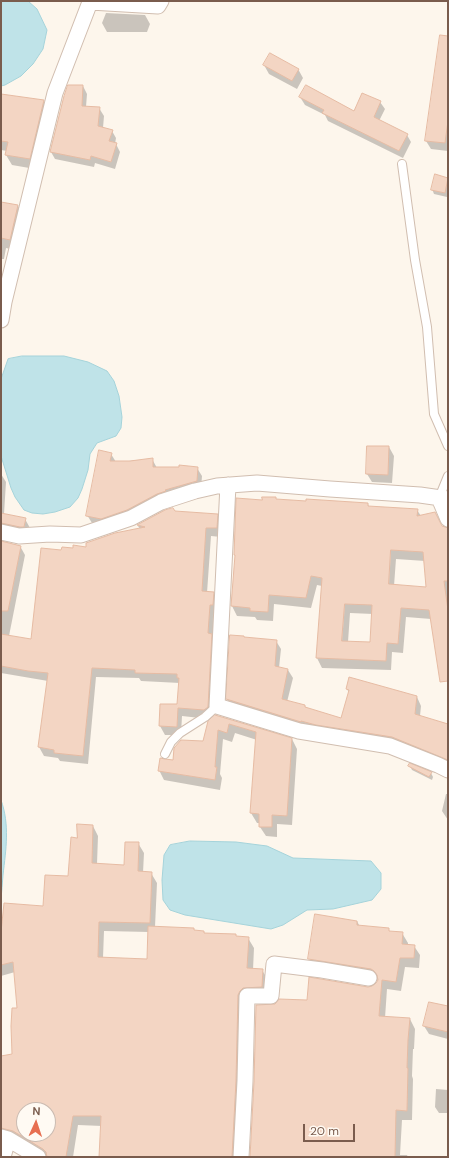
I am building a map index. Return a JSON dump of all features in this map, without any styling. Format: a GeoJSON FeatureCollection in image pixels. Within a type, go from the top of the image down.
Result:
{"type":"FeatureCollection","features":[{"type":"Feature","properties":{"kind":"street"},"geometry":{"type":"LineString","coordinates":[[1,320],[4,302],[55,93],[90,2],[158,6],[161,1]]}},
{"type":"Feature","properties":{"kind":"street"},"geometry":{"type":"LineString","coordinates":[[1,532],[19,536],[50,534],[81,535],[131,518],[161,502],[195,491],[217,486],[258,483],[444,498],[448,519]]}},
{"type":"Feature","properties":{"kind":"street"},"geometry":{"type":"LineString","coordinates":[[228,485],[217,706],[299,731],[390,746],[448,770]]}},
{"type":"Feature","properties":{"kind":"street"},"geometry":{"type":"LineString","coordinates":[[241,1157],[247,996],[271,996],[274,964],[369,978]]}},
{"type":"Feature","properties":{"kind":"street"},"geometry":{"type":"LineString","coordinates":[[3,1157],[4,1138],[38,1157]]}},
{"type":"Feature","properties":{"kind":"lane"},"geometry":{"type":"LineString","coordinates":[[402,164],[415,260],[427,328],[434,414],[448,446]]}},
{"type":"Feature","properties":{"kind":"lane"},"geometry":{"type":"LineString","coordinates":[[444,498],[448,476]]}},
{"type":"Feature","properties":{"kind":"lane"},"geometry":{"type":"LineString","coordinates":[[165,754],[171,742],[180,733],[204,717],[217,706]]}},
{"type":"Feature","properties":{"kind":"water"},"geometry":{"type":"Polygon","coordinates":[[[1,1],[28,1],[37,9],[47,30],[43,49],[33,64],[21,76],[1,86],[1,1]]]}},
{"type":"Feature","properties":{"kind":"water"},"geometry":{"type":"Polygon","coordinates":[[[22,356],[64,356],[88,362],[107,371],[114,381],[119,396],[122,417],[121,428],[116,436],[97,443],[90,454],[88,470],[78,498],[70,507],[55,512],[43,514],[32,513],[24,510],[11,488],[1,456],[1,379],[8,359],[22,356]]]}},
{"type":"Feature","properties":{"kind":"water"},"geometry":{"type":"Polygon","coordinates":[[[1,800],[6,819],[6,846],[1,900],[1,800]]]}},
{"type":"Feature","properties":{"kind":"water"},"geometry":{"type":"Polygon","coordinates":[[[190,841],[236,842],[267,846],[293,858],[371,861],[381,873],[381,889],[372,900],[333,909],[307,910],[283,925],[271,929],[185,915],[170,910],[163,900],[162,880],[164,855],[170,845],[190,841]]]}},
{"type":"Feature","properties":{"kind":"building"},"geometry":{"type":"Polygon","coordinates":[[[440,35],[448,36],[448,121],[445,143],[425,141],[440,35]]]}},
{"type":"Feature","properties":{"kind":"building"},"geometry":{"type":"Polygon","coordinates":[[[270,53],[299,69],[292,81],[263,65],[270,53]]]}},
{"type":"Feature","properties":{"kind":"building"},"geometry":{"type":"Polygon","coordinates":[[[68,85],[83,85],[82,106],[100,107],[98,126],[113,130],[109,141],[117,143],[111,162],[91,156],[90,160],[50,152],[68,85]]]}},
{"type":"Feature","properties":{"kind":"building"},"geometry":{"type":"Polygon","coordinates":[[[306,85],[354,111],[362,93],[381,101],[374,117],[408,134],[399,151],[322,113],[324,110],[299,97],[306,85]]]}},
{"type":"Feature","properties":{"kind":"building"},"geometry":{"type":"Polygon","coordinates":[[[1,94],[44,100],[30,159],[5,155],[8,142],[1,141],[1,94]]]}},
{"type":"Feature","properties":{"kind":"building"},"geometry":{"type":"Polygon","coordinates":[[[435,174],[448,178],[445,193],[431,190],[435,174]]]}},
{"type":"Feature","properties":{"kind":"building"},"geometry":{"type":"Polygon","coordinates":[[[1,202],[18,205],[10,240],[1,238],[1,202]]]}},
{"type":"Feature","properties":{"kind":"building"},"geometry":{"type":"Polygon","coordinates":[[[367,446],[389,446],[388,475],[366,474],[367,446]]]}},
{"type":"Feature","properties":{"kind":"building"},"geometry":{"type":"Polygon","coordinates":[[[99,450],[112,453],[110,461],[130,461],[153,458],[153,467],[179,467],[179,465],[198,467],[197,481],[165,490],[166,491],[157,494],[127,510],[101,519],[86,516],[99,450]]]}},
{"type":"Feature","properties":{"kind":"building"},"geometry":{"type":"Polygon","coordinates":[[[262,497],[276,497],[276,499],[306,501],[306,499],[368,503],[368,506],[418,509],[417,516],[435,512],[442,526],[448,528],[448,581],[444,581],[448,610],[448,681],[440,682],[429,610],[401,608],[398,644],[387,643],[386,661],[316,658],[322,578],[311,576],[306,598],[269,595],[268,612],[250,611],[250,608],[231,606],[235,555],[236,498],[262,500],[262,497]],[[391,550],[389,584],[426,587],[423,552],[391,550]],[[345,604],[342,641],[370,642],[372,605],[345,604]]]}},
{"type":"Feature","properties":{"kind":"building"},"geometry":{"type":"Polygon","coordinates":[[[173,508],[175,511],[218,514],[217,528],[206,528],[202,591],[214,592],[213,605],[210,605],[208,633],[212,634],[208,707],[204,710],[178,708],[177,727],[159,726],[160,704],[177,704],[179,678],[177,678],[177,674],[135,673],[135,670],[92,668],[83,756],[54,753],[54,750],[38,747],[48,673],[1,666],[1,634],[31,639],[41,548],[61,550],[62,547],[73,548],[73,545],[86,547],[86,543],[115,533],[145,527],[137,525],[165,510],[173,508]]]}},
{"type":"Feature","properties":{"kind":"building"},"geometry":{"type":"Polygon","coordinates":[[[1,513],[26,518],[24,527],[1,523],[1,513]]]}},
{"type":"Feature","properties":{"kind":"building"},"geometry":{"type":"Polygon","coordinates":[[[1,541],[21,546],[8,611],[1,611],[1,541]]]}},
{"type":"Feature","properties":{"kind":"building"},"geometry":{"type":"Polygon","coordinates":[[[230,635],[277,640],[275,666],[288,669],[282,699],[305,705],[305,707],[341,718],[349,690],[346,689],[349,677],[417,696],[415,714],[448,724],[448,760],[392,737],[301,722],[226,699],[230,635]]]}},
{"type":"Feature","properties":{"kind":"building"},"geometry":{"type":"Polygon","coordinates":[[[215,715],[292,738],[287,816],[272,815],[272,827],[259,827],[259,814],[250,813],[256,732],[229,724],[227,733],[218,730],[215,767],[217,767],[215,780],[158,771],[160,758],[173,760],[174,748],[181,740],[203,741],[208,721],[215,715]]]}},
{"type":"Feature","properties":{"kind":"building"},"geometry":{"type":"Polygon","coordinates":[[[410,763],[432,772],[429,777],[408,766],[410,763]]]}},
{"type":"Feature","properties":{"kind":"building"},"geometry":{"type":"Polygon","coordinates":[[[77,824],[93,825],[92,863],[124,865],[125,842],[139,842],[138,871],[152,872],[150,923],[99,922],[98,957],[147,959],[148,926],[194,928],[194,930],[204,931],[204,933],[236,934],[236,936],[249,937],[247,968],[263,969],[262,987],[243,988],[238,995],[232,1157],[99,1157],[101,1116],[73,1116],[66,1157],[47,1157],[46,1152],[43,1149],[31,1142],[56,1142],[56,1102],[16,1102],[16,1133],[1,1128],[1,1056],[12,1054],[12,1008],[17,1008],[13,962],[1,965],[1,932],[4,903],[43,906],[45,875],[68,876],[71,837],[77,838],[77,824]]]}},
{"type":"Feature","properties":{"kind":"building"},"geometry":{"type":"Polygon","coordinates":[[[315,914],[357,921],[357,925],[389,928],[389,931],[403,932],[402,944],[415,945],[414,958],[400,958],[396,982],[382,980],[379,1016],[410,1018],[407,1068],[407,1111],[396,1110],[395,1157],[250,1157],[256,1005],[275,1004],[279,999],[307,1000],[309,977],[368,987],[372,986],[378,980],[377,975],[371,969],[308,959],[315,914]]]}},
{"type":"Feature","properties":{"kind":"building"},"geometry":{"type":"Polygon","coordinates":[[[429,1002],[448,1006],[448,1032],[423,1026],[429,1002]]]}}]}
